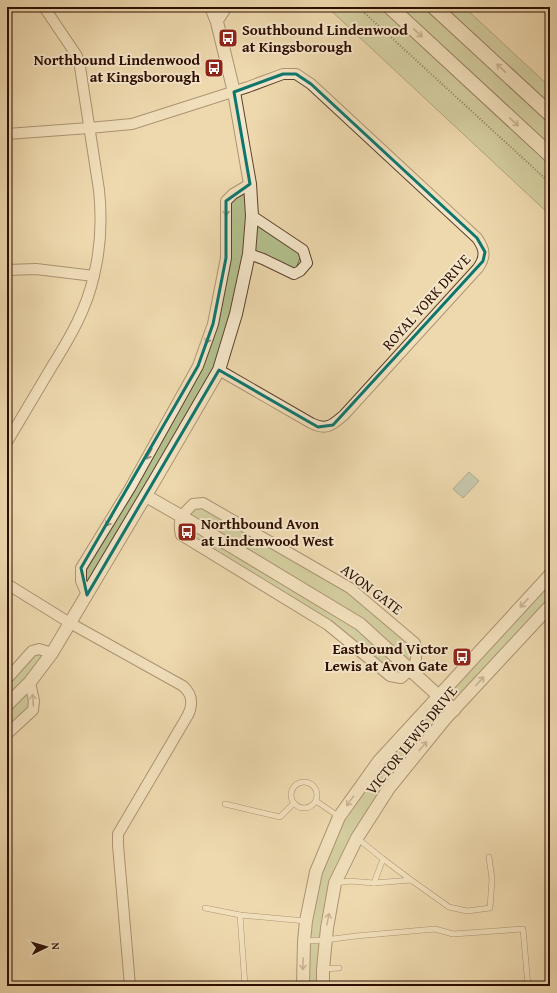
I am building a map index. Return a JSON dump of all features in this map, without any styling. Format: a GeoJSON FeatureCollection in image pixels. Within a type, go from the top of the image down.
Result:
{"type":"FeatureCollection","features":[{"type":"Feature","properties":{"kind":"main road"},"geometry":{"type":"LineString","coordinates":[[390,7],[550,155]]}},
{"type":"Feature","properties":{"kind":"main road"},"geometry":{"type":"LineString","coordinates":[[434,7],[550,114]]}},
{"type":"Feature","properties":{"kind":"street"},"geometry":{"type":"LineString","coordinates":[[7,442],[73,331],[87,298],[94,276],[99,248],[101,210],[80,67],[77,56],[44,7]]}},
{"type":"Feature","properties":{"kind":"street"},"geometry":{"type":"LineString","coordinates":[[7,705],[30,682],[52,653],[146,496],[219,370],[236,314],[249,254],[252,216],[250,184],[234,92],[217,22],[211,7]]}},
{"type":"Feature","properties":{"kind":"street"},"geometry":{"type":"LineString","coordinates":[[217,22],[227,7]]}},
{"type":"Feature","properties":{"kind":"street","name":"ROYAL YORK DRIVE"},"geometry":{"type":"LineString","coordinates":[[219,370],[318,427],[332,425],[344,415],[478,268],[483,261],[485,252],[482,245],[476,238],[304,79],[296,74],[283,74],[234,92]]}},
{"type":"Feature","properties":{"kind":"street"},"geometry":{"type":"LineString","coordinates":[[7,134],[132,124],[234,92]]}},
{"type":"Feature","properties":{"kind":"street"},"geometry":{"type":"LineString","coordinates":[[87,595],[81,581],[81,568],[130,488],[198,366],[213,324],[226,258],[226,201],[233,194],[250,184]]}},
{"type":"Feature","properties":{"kind":"street"},"geometry":{"type":"LineString","coordinates":[[249,254],[294,274],[300,271],[307,263],[303,250],[252,216]]}},
{"type":"Feature","properties":{"kind":"street"},"geometry":{"type":"LineString","coordinates":[[7,270],[36,269],[94,276]]}},
{"type":"Feature","properties":{"kind":"street"},"geometry":{"type":"LineString","coordinates":[[146,496],[360,624],[454,710]]}},
{"type":"Feature","properties":{"kind":"street","name":"AVON GATE"},"geometry":{"type":"LineString","coordinates":[[181,516],[193,504],[204,503],[350,588],[416,643],[418,655],[411,670]]}},
{"type":"Feature","properties":{"kind":"street"},"geometry":{"type":"LineString","coordinates":[[181,516],[179,528],[180,535],[328,625],[390,676],[401,678],[411,670]]}},
{"type":"Feature","properties":{"kind":"street","name":"VICTOR LEWIS DRIVE"},"geometry":{"type":"LineString","coordinates":[[303,986],[306,921],[316,872],[339,817],[379,761],[550,575]]}},
{"type":"Feature","properties":{"kind":"street"},"geometry":{"type":"LineString","coordinates":[[7,584],[70,624],[183,686],[188,690],[191,698],[191,707],[188,715],[118,834],[130,986]]}},
{"type":"Feature","properties":{"kind":"street","name":"VICTOR LEWIS DRIVE"},"geometry":{"type":"LineString","coordinates":[[323,986],[325,940],[336,883],[357,838],[389,788],[454,710],[550,606]]}},
{"type":"Feature","properties":{"kind":"street"},"geometry":{"type":"LineString","coordinates":[[7,680],[32,651],[39,649],[52,653]]}},
{"type":"Feature","properties":{"kind":"street"},"geometry":{"type":"LineString","coordinates":[[7,734],[33,710],[34,701],[30,682]]}},
{"type":"Feature","properties":{"kind":"lane"},"geometry":{"type":"LineString","coordinates":[[308,782],[315,787],[317,797],[316,801],[309,807],[305,808],[294,803],[291,794],[292,790],[299,783],[308,782]]}},
{"type":"Feature","properties":{"kind":"lane"},"geometry":{"type":"LineString","coordinates":[[316,801],[339,817]]}},
{"type":"Feature","properties":{"kind":"lane"},"geometry":{"type":"LineString","coordinates":[[225,804],[280,817],[294,803]]}},
{"type":"Feature","properties":{"kind":"lane"},"geometry":{"type":"LineString","coordinates":[[357,838],[383,859],[449,907],[466,911],[490,908],[492,879],[489,858]]}},
{"type":"Feature","properties":{"kind":"lane"},"geometry":{"type":"LineString","coordinates":[[374,883],[383,859]]}},
{"type":"Feature","properties":{"kind":"lane"},"geometry":{"type":"LineString","coordinates":[[336,883],[349,881],[374,883],[411,880]]}},
{"type":"Feature","properties":{"kind":"lane"},"geometry":{"type":"LineString","coordinates":[[205,908],[240,915],[306,921]]}},
{"type":"Feature","properties":{"kind":"lane"},"geometry":{"type":"LineString","coordinates":[[240,915],[246,986]]}},
{"type":"Feature","properties":{"kind":"lane"},"geometry":{"type":"LineString","coordinates":[[304,941],[435,929],[453,934],[523,929],[528,986]]}},
{"type":"Feature","properties":{"kind":"lane"},"geometry":{"type":"LineString","coordinates":[[323,969],[339,968]]}},
{"type":"Feature","properties":{"kind":"path"},"geometry":{"type":"LineString","coordinates":[[358,7],[550,183]]}},
{"type":"Feature","properties":{"kind":"path"},"geometry":{"type":"LineString","coordinates":[[545,672],[550,673]]}},
{"type":"Feature","properties":{"kind":"highlighted area"},"geometry":{"type":"Polygon","coordinates":[[[283,74],[296,74],[311,84],[477,238],[485,252],[483,261],[333,425],[318,427],[219,370],[87,595],[81,568],[198,366],[213,324],[226,258],[226,201],[250,184],[234,92],[283,74]]]}},
{"type":"Feature","properties":{"kind":"green space"},"geometry":{"type":"Polygon","coordinates":[[[327,7],[464,7],[550,87],[550,215],[327,7]]]}},
{"type":"Feature","properties":{"kind":"green space"},"geometry":{"type":"Polygon","coordinates":[[[250,184],[252,216],[303,250],[294,274],[250,254],[219,370],[87,595],[81,568],[198,366],[226,258],[226,201],[250,184]]]}},
{"type":"Feature","properties":{"kind":"green space"},"geometry":{"type":"Polygon","coordinates":[[[203,503],[350,588],[415,643],[418,655],[401,678],[328,625],[181,535],[181,516],[203,503]]]}},
{"type":"Feature","properties":{"kind":"green space"},"geometry":{"type":"Polygon","coordinates":[[[550,575],[550,606],[389,788],[335,883],[323,986],[303,986],[306,921],[339,817],[379,761],[550,575]]]}},
{"type":"Feature","properties":{"kind":"green space"},"geometry":{"type":"Polygon","coordinates":[[[32,651],[52,653],[30,682],[34,701],[7,734],[7,679],[32,651]]]}},
{"type":"Feature","properties":{"kind":"water"},"geometry":{"type":"Polygon","coordinates":[[[469,472],[479,481],[463,498],[453,489],[469,472]]]}},
{"type":"Feature","properties":{"kind":"place","name":"Southbound Lindenwood at Kingsborough"},"geometry":{"type":"Point","coordinates":[228,38]}},
{"type":"Feature","properties":{"kind":"place","name":"Northbound Lindenwood at Kingsborough"},"geometry":{"type":"Point","coordinates":[214,68]}},
{"type":"Feature","properties":{"kind":"place","name":"Northbound Avon at Lindenwood West"},"geometry":{"type":"Point","coordinates":[187,532]}},
{"type":"Feature","properties":{"kind":"place","name":"Eastbound Victor Lewis at Avon Gate"},"geometry":{"type":"Point","coordinates":[462,657]}}]}
